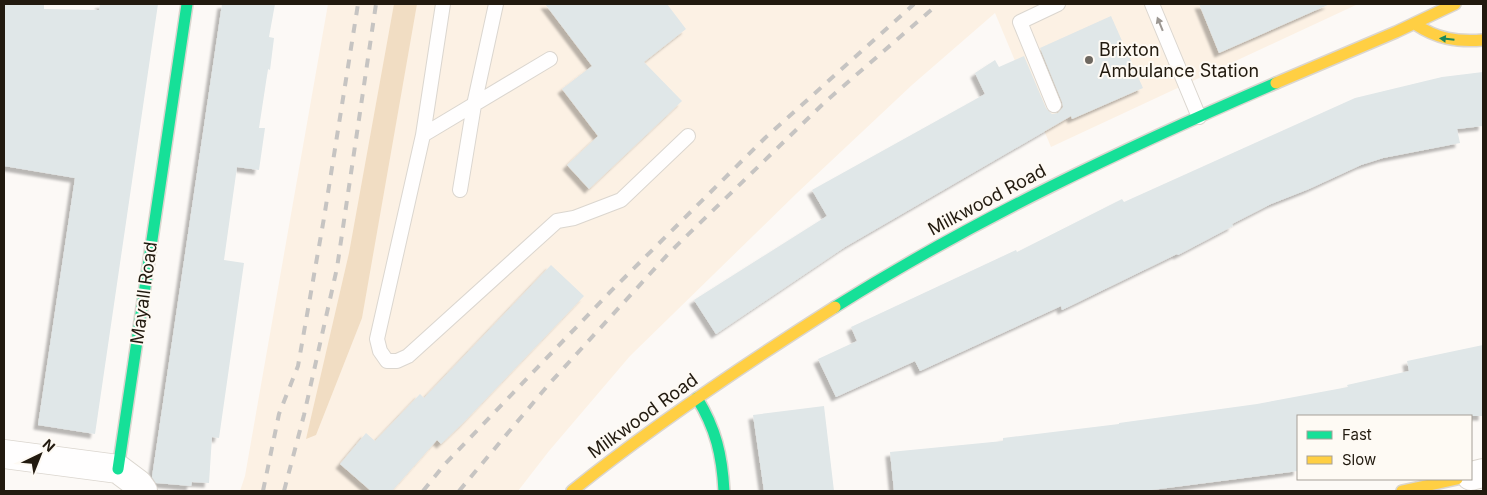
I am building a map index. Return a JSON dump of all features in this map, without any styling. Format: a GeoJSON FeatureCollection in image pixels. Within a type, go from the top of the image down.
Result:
{"type":"FeatureCollection","features":[{"type":"Feature","properties":{"kind":"main road","name":"Mayall Road"},"geometry":{"type":"LineString","coordinates":[[118,469],[187,4]]}},
{"type":"Feature","properties":{"kind":"main road","name":"Milkwood Road"},"geometry":{"type":"LineString","coordinates":[[572,491],[697,398],[771,347],[943,242],[1034,194],[1295,75],[1415,24],[1455,4]]}},
{"type":"Feature","properties":{"kind":"main road"},"geometry":{"type":"LineString","coordinates":[[1415,24],[1439,38],[1483,40]]}},
{"type":"Feature","properties":{"kind":"main road"},"geometry":{"type":"LineString","coordinates":[[697,398],[714,428],[720,446],[724,491]]}},
{"type":"Feature","properties":{"kind":"main road"},"geometry":{"type":"LineString","coordinates":[[1402,491],[1453,480]]}},
{"type":"Feature","properties":{"kind":"street"},"geometry":{"type":"LineString","coordinates":[[4,454],[118,469],[138,484],[143,491]]}},
{"type":"Feature","properties":{"kind":"lane"},"geometry":{"type":"LineString","coordinates":[[443,4],[423,135],[377,339],[380,352],[387,360],[397,361],[408,356],[557,221],[574,218],[621,200],[688,136]]}},
{"type":"Feature","properties":{"kind":"lane"},"geometry":{"type":"LineString","coordinates":[[460,190],[474,105],[496,4]]}},
{"type":"Feature","properties":{"kind":"lane"},"geometry":{"type":"LineString","coordinates":[[1054,105],[1020,22],[1058,4]]}},
{"type":"Feature","properties":{"kind":"lane"},"geometry":{"type":"LineString","coordinates":[[1152,4],[1199,118]]}},
{"type":"Feature","properties":{"kind":"lane"},"geometry":{"type":"LineString","coordinates":[[423,135],[550,59]]}},
{"type":"Feature","properties":{"kind":"shaded area"},"geometry":{"type":"Polygon","coordinates":[[[328,4],[1358,4],[1051,147],[995,13],[912,85],[797,193],[630,356],[549,451],[518,491],[240,491],[245,476],[328,4]]]}},
{"type":"Feature","properties":{"kind":"shaded area"},"geometry":{"type":"Polygon","coordinates":[[[394,4],[417,4],[362,318],[316,435],[306,439],[349,253],[394,4]]]}},
{"type":"Feature","properties":{"kind":"building"},"geometry":{"type":"Polygon","coordinates":[[[4,4],[44,4],[44,9],[99,10],[100,4],[158,4],[95,434],[38,425],[75,178],[4,166],[4,4]]]}},
{"type":"Feature","properties":{"kind":"building"},"geometry":{"type":"Polygon","coordinates":[[[222,4],[275,4],[269,37],[274,38],[270,70],[268,69],[259,128],[265,128],[259,170],[237,167],[224,260],[244,263],[219,438],[212,437],[209,483],[192,482],[191,486],[156,483],[152,477],[222,4]]]}},
{"type":"Feature","properties":{"kind":"building"},"geometry":{"type":"Polygon","coordinates":[[[545,4],[667,4],[686,29],[644,62],[682,101],[589,189],[567,165],[598,136],[562,89],[592,66],[545,4]]]}},
{"type":"Feature","properties":{"kind":"building"},"geometry":{"type":"Polygon","coordinates":[[[1199,4],[1330,4],[1219,53],[1199,4]]]}},
{"type":"Feature","properties":{"kind":"building"},"geometry":{"type":"Polygon","coordinates":[[[1111,16],[1143,88],[1072,119],[1071,116],[845,247],[716,334],[694,300],[827,216],[812,190],[985,94],[975,73],[995,60],[999,67],[1024,56],[1046,108],[1052,114],[1058,113],[1063,107],[1062,102],[1040,48],[1111,16]]]}},
{"type":"Feature","properties":{"kind":"building"},"geometry":{"type":"Polygon","coordinates":[[[1483,72],[1483,126],[1457,129],[1460,143],[1383,158],[1361,165],[1271,204],[1178,255],[1062,310],[1061,306],[920,371],[915,361],[836,397],[818,359],[857,341],[851,327],[1016,250],[1017,252],[1122,199],[1124,202],[1355,98],[1442,77],[1483,72]]]}},
{"type":"Feature","properties":{"kind":"building"},"geometry":{"type":"Polygon","coordinates":[[[551,265],[584,296],[463,423],[441,444],[437,440],[392,491],[371,491],[340,464],[366,433],[375,441],[420,394],[424,398],[551,265]]]}},
{"type":"Feature","properties":{"kind":"building"},"geometry":{"type":"Polygon","coordinates":[[[1483,345],[1483,416],[1297,415],[1297,471],[1144,491],[894,491],[890,452],[1003,441],[1003,438],[1119,424],[1257,404],[1348,387],[1347,385],[1409,371],[1407,361],[1483,345]]]}},
{"type":"Feature","properties":{"kind":"building"},"geometry":{"type":"Polygon","coordinates":[[[824,406],[834,491],[764,491],[753,415],[824,406]]]}},
{"type":"Feature","properties":{"kind":"railway"},"geometry":{"type":"LineString","coordinates":[[263,491],[279,414],[298,366],[358,4]]}},
{"type":"Feature","properties":{"kind":"railway"},"geometry":{"type":"LineString","coordinates":[[284,491],[304,415],[337,268],[376,4]]}},
{"type":"Feature","properties":{"kind":"railway"},"geometry":{"type":"LineString","coordinates":[[423,491],[445,464],[610,292],[765,138],[914,4]]}},
{"type":"Feature","properties":{"kind":"railway"},"geometry":{"type":"LineString","coordinates":[[459,491],[549,384],[670,252],[825,102],[938,4]]}},
{"type":"Feature","properties":{"kind":"traffic: fast"},"geometry":{"type":"LineString","coordinates":[[118,469],[187,4]]}},
{"type":"Feature","properties":{"kind":"traffic: fast"},"geometry":{"type":"LineString","coordinates":[[835,307],[942,244],[1051,186],[1163,133],[1276,83]]}},
{"type":"Feature","properties":{"kind":"traffic: fast"},"geometry":{"type":"LineString","coordinates":[[697,398],[704,409],[717,443],[722,466],[724,491]]}},
{"type":"Feature","properties":{"kind":"traffic: slow"},"geometry":{"type":"LineString","coordinates":[[1276,83],[1396,32],[1455,4]]}},
{"type":"Feature","properties":{"kind":"traffic: slow"},"geometry":{"type":"LineString","coordinates":[[1415,24],[1431,33],[1447,38],[1483,40]]}},
{"type":"Feature","properties":{"kind":"traffic: slow"},"geometry":{"type":"LineString","coordinates":[[572,491],[635,442],[701,395],[835,307]]}},
{"type":"Feature","properties":{"kind":"traffic: slow"},"geometry":{"type":"LineString","coordinates":[[1402,491],[1452,480]]}},
{"type":"Feature","properties":{"kind":"place","name":"Brixton Ambulance Station"},"geometry":{"type":"Point","coordinates":[1089,60]}}]}
